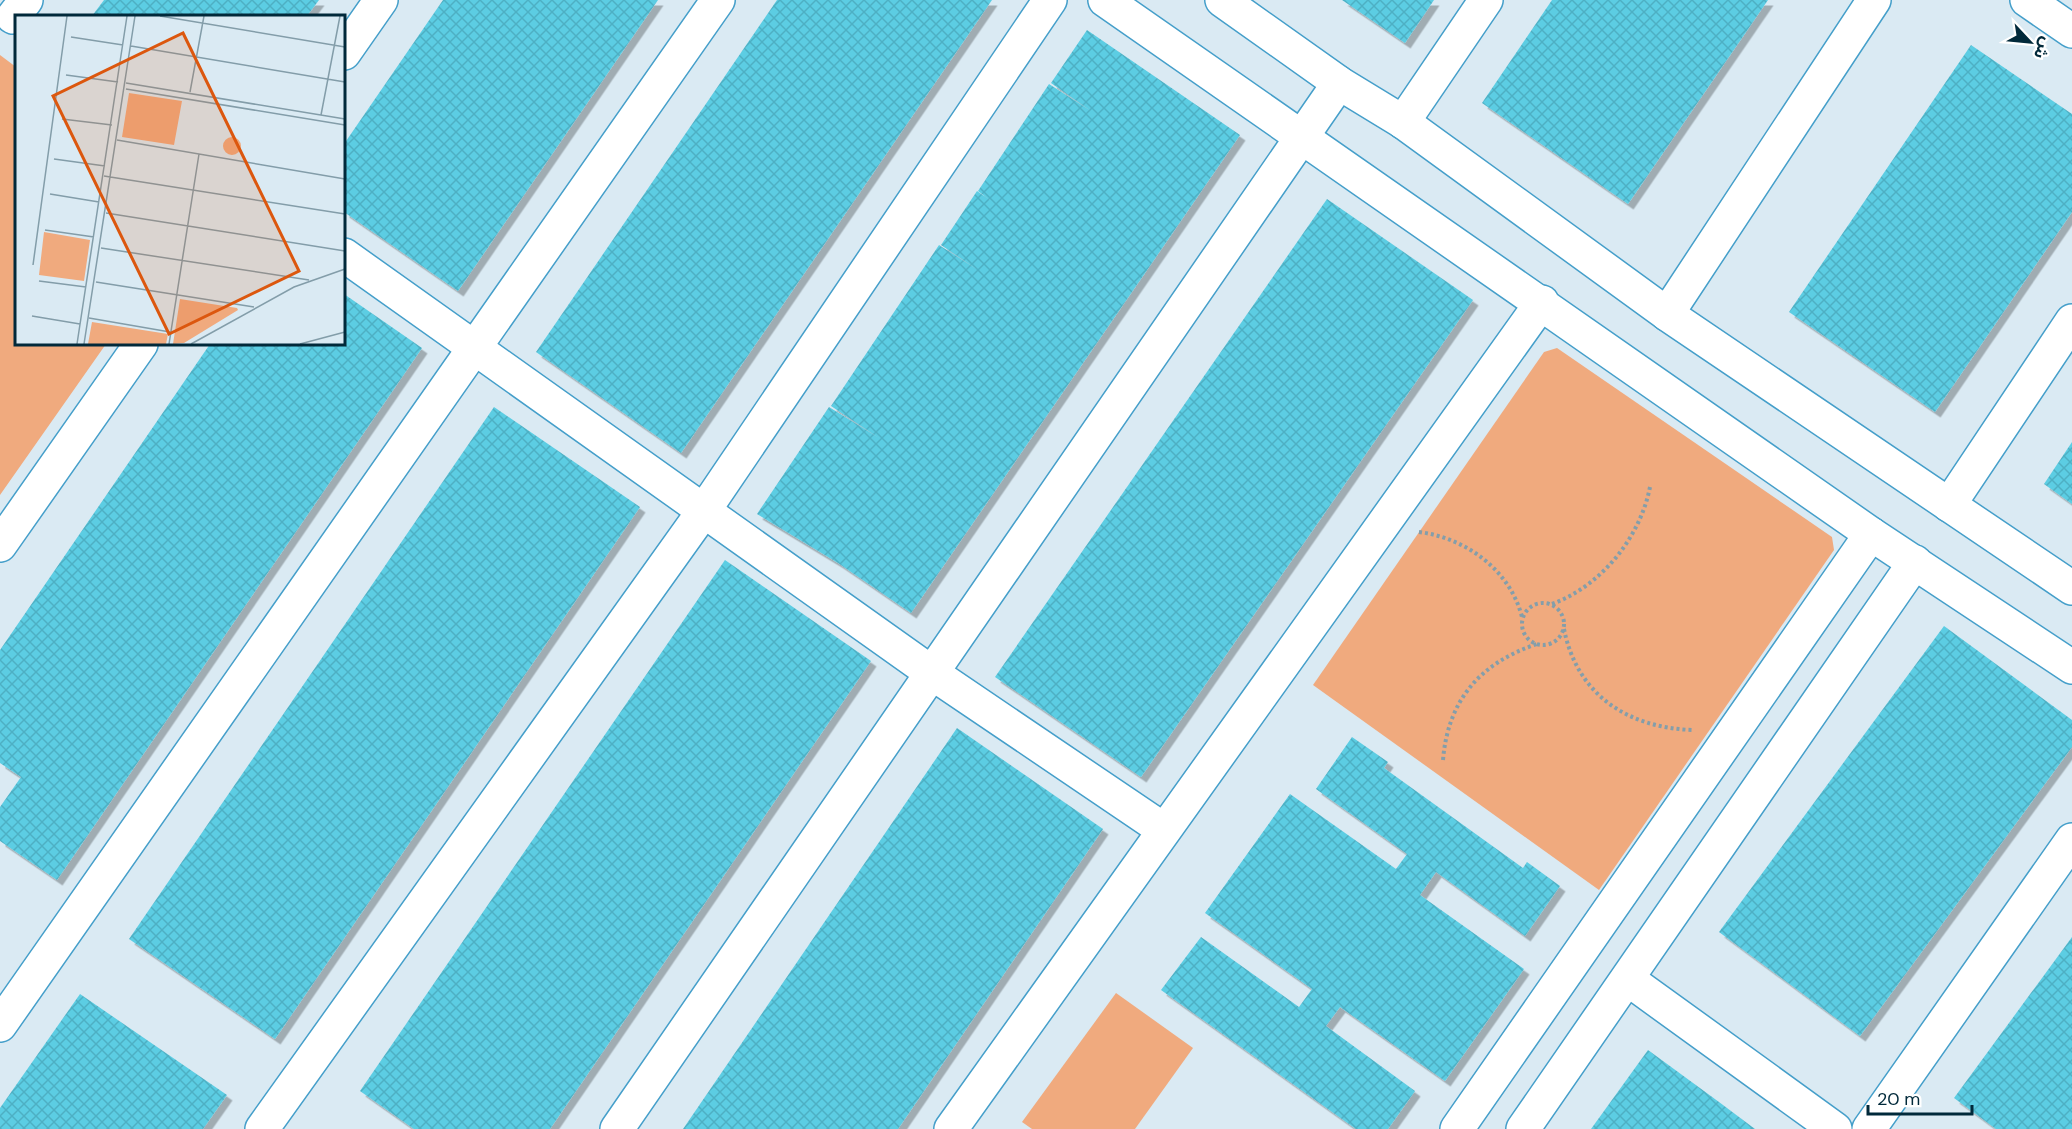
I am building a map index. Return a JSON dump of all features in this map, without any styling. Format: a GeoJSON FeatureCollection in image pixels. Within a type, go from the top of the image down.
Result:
{"type":"FeatureCollection","features":[{"type":"Feature","properties":{"kind":"street"},"geometry":{"type":"LineString","coordinates":[[345,52],[381,0]]}},
{"type":"Feature","properties":{"kind":"street"},"geometry":{"type":"LineString","coordinates":[[0,1025],[718,0]]}},
{"type":"Feature","properties":{"kind":"street"},"geometry":{"type":"LineString","coordinates":[[262,1129],[703,512],[1050,0]]}},
{"type":"Feature","properties":{"kind":"street"},"geometry":{"type":"LineString","coordinates":[[1105,0],[1302,135],[1407,212],[1542,302],[1871,534],[2072,667]]}},
{"type":"Feature","properties":{"kind":"street"},"geometry":{"type":"LineString","coordinates":[[1222,0],[1339,83],[1403,122],[1667,314],[2072,588]]}},
{"type":"Feature","properties":{"kind":"street"},"geometry":{"type":"LineString","coordinates":[[1403,122],[1486,0]]}},
{"type":"Feature","properties":{"kind":"street"},"geometry":{"type":"LineString","coordinates":[[1667,314],[1874,0]]}},
{"type":"Feature","properties":{"kind":"street"},"geometry":{"type":"LineString","coordinates":[[2027,0],[2072,31]]}},
{"type":"Feature","properties":{"kind":"street"},"geometry":{"type":"LineString","coordinates":[[617,1129],[1339,83]]}},
{"type":"Feature","properties":{"kind":"street"},"geometry":{"type":"LineString","coordinates":[[345,256],[932,673],[1164,830]]}},
{"type":"Feature","properties":{"kind":"street"},"geometry":{"type":"LineString","coordinates":[[951,1129],[1542,302]]}},
{"type":"Feature","properties":{"kind":"street"},"geometry":{"type":"LineString","coordinates":[[1949,505],[2072,321]]}},
{"type":"Feature","properties":{"kind":"street"},"geometry":{"type":"LineString","coordinates":[[0,545],[140,345]]}},
{"type":"Feature","properties":{"kind":"street"},"geometry":{"type":"LineString","coordinates":[[1457,1129],[1871,534]]}},
{"type":"Feature","properties":{"kind":"street"},"geometry":{"type":"LineString","coordinates":[[1523,1129],[1629,980],[1915,562]]}},
{"type":"Feature","properties":{"kind":"street"},"geometry":{"type":"LineString","coordinates":[[1869,1129],[2072,840]]}},
{"type":"Feature","properties":{"kind":"street"},"geometry":{"type":"LineString","coordinates":[[1629,980],[1835,1129]]}},
{"type":"Feature","properties":{"kind":"path"},"geometry":{"type":"LineString","coordinates":[[1522,618],[1530,606],[1537,603],[1552,604],[1587,586],[1616,557],[1639,519],[1650,487]]}},
{"type":"Feature","properties":{"kind":"path"},"geometry":{"type":"LineString","coordinates":[[1419,532],[1442,536],[1458,542],[1481,556],[1507,586],[1519,606],[1526,637],[1543,645],[1556,641],[1564,629]]}},
{"type":"Feature","properties":{"kind":"path"},"geometry":{"type":"LineString","coordinates":[[1552,604],[1562,614],[1567,645],[1586,681],[1603,700],[1623,713],[1659,727],[1671,729],[1698,730],[1741,721]]}},
{"type":"Feature","properties":{"kind":"path"},"geometry":{"type":"LineString","coordinates":[[1443,760],[1449,722],[1467,690],[1494,666],[1522,649],[1537,644]]}},
{"type":"Feature","properties":{"kind":"shaded area"},"geometry":{"type":"Polygon","coordinates":[[[0,55],[15,66],[15,345],[105,345],[0,495],[0,55]]]}},
{"type":"Feature","properties":{"kind":"shaded area"},"geometry":{"type":"Polygon","coordinates":[[[1557,348],[1832,537],[1834,550],[1599,890],[1313,685],[1544,352],[1557,348]]]}},
{"type":"Feature","properties":{"kind":"shaded area"},"geometry":{"type":"Polygon","coordinates":[[[1116,993],[1193,1048],[1135,1129],[1032,1129],[1022,1122],[1116,993]]]}},
{"type":"Feature","properties":{"kind":"building"},"geometry":{"type":"Polygon","coordinates":[[[104,0],[319,0],[308,15],[93,15],[104,0]]]}},
{"type":"Feature","properties":{"kind":"building"},"geometry":{"type":"Polygon","coordinates":[[[443,0],[658,0],[458,291],[345,213],[345,143],[443,0]]]}},
{"type":"Feature","properties":{"kind":"building"},"geometry":{"type":"Polygon","coordinates":[[[777,0],[992,0],[681,453],[536,352],[777,0]]]}},
{"type":"Feature","properties":{"kind":"building"},"geometry":{"type":"Polygon","coordinates":[[[1342,0],[1434,0],[1405,43],[1342,0]]]}},
{"type":"Feature","properties":{"kind":"building"},"geometry":{"type":"Polygon","coordinates":[[[1552,0],[1768,0],[1628,204],[1482,103],[1552,0]]]}},
{"type":"Feature","properties":{"kind":"building"},"geometry":{"type":"Polygon","coordinates":[[[1087,30],[1240,135],[911,613],[838,563],[757,514],[829,407],[879,438],[831,406],[939,245],[978,270],[941,245],[977,191],[990,200],[978,191],[1049,84],[1091,111],[1051,83],[1087,30]]]}},
{"type":"Feature","properties":{"kind":"building"},"geometry":{"type":"Polygon","coordinates":[[[1971,45],[2072,114],[2072,212],[1935,412],[1789,312],[1971,45]]]}},
{"type":"Feature","properties":{"kind":"building"},"geometry":{"type":"Polygon","coordinates":[[[1327,199],[1473,300],[1141,777],[995,677],[1327,199]]]}},
{"type":"Feature","properties":{"kind":"building"},"geometry":{"type":"Polygon","coordinates":[[[345,295],[422,348],[57,880],[0,841],[0,807],[21,777],[0,763],[0,650],[209,345],[345,345],[345,295]]]}},
{"type":"Feature","properties":{"kind":"building"},"geometry":{"type":"Polygon","coordinates":[[[494,407],[640,507],[275,1039],[129,939],[494,407]]]}},
{"type":"Feature","properties":{"kind":"building"},"geometry":{"type":"Polygon","coordinates":[[[2072,442],[2072,504],[2044,484],[2072,442]]]}},
{"type":"Feature","properties":{"kind":"building"},"geometry":{"type":"Polygon","coordinates":[[[725,560],[871,661],[550,1129],[414,1129],[360,1091],[725,560]]]}},
{"type":"Feature","properties":{"kind":"building"},"geometry":{"type":"Polygon","coordinates":[[[1944,626],[2072,720],[2072,747],[1860,1036],[1719,932],[1944,626]]]}},
{"type":"Feature","properties":{"kind":"building"},"geometry":{"type":"Polygon","coordinates":[[[957,728],[1103,829],[898,1129],[683,1129],[957,728]]]}},
{"type":"Feature","properties":{"kind":"building"},"geometry":{"type":"Polygon","coordinates":[[[1352,737],[1388,762],[1384,768],[1523,868],[1527,862],[1560,886],[1525,936],[1436,872],[1420,895],[1524,969],[1445,1081],[1340,1007],[1326,1026],[1415,1091],[1388,1129],[1356,1129],[1161,990],[1201,937],[1299,1007],[1312,989],[1205,913],[1290,794],[1396,869],[1407,854],[1316,789],[1352,737]]]}},
{"type":"Feature","properties":{"kind":"building"},"geometry":{"type":"Polygon","coordinates":[[[2072,937],[2072,1129],[1996,1129],[1954,1098],[2072,937]]]}},
{"type":"Feature","properties":{"kind":"building"},"geometry":{"type":"Polygon","coordinates":[[[80,994],[227,1095],[203,1129],[0,1129],[0,1108],[80,994]]]}},
{"type":"Feature","properties":{"kind":"building"},"geometry":{"type":"Polygon","coordinates":[[[1648,1050],[1719,1102],[1755,1129],[1591,1129],[1648,1050]]]}}]}
